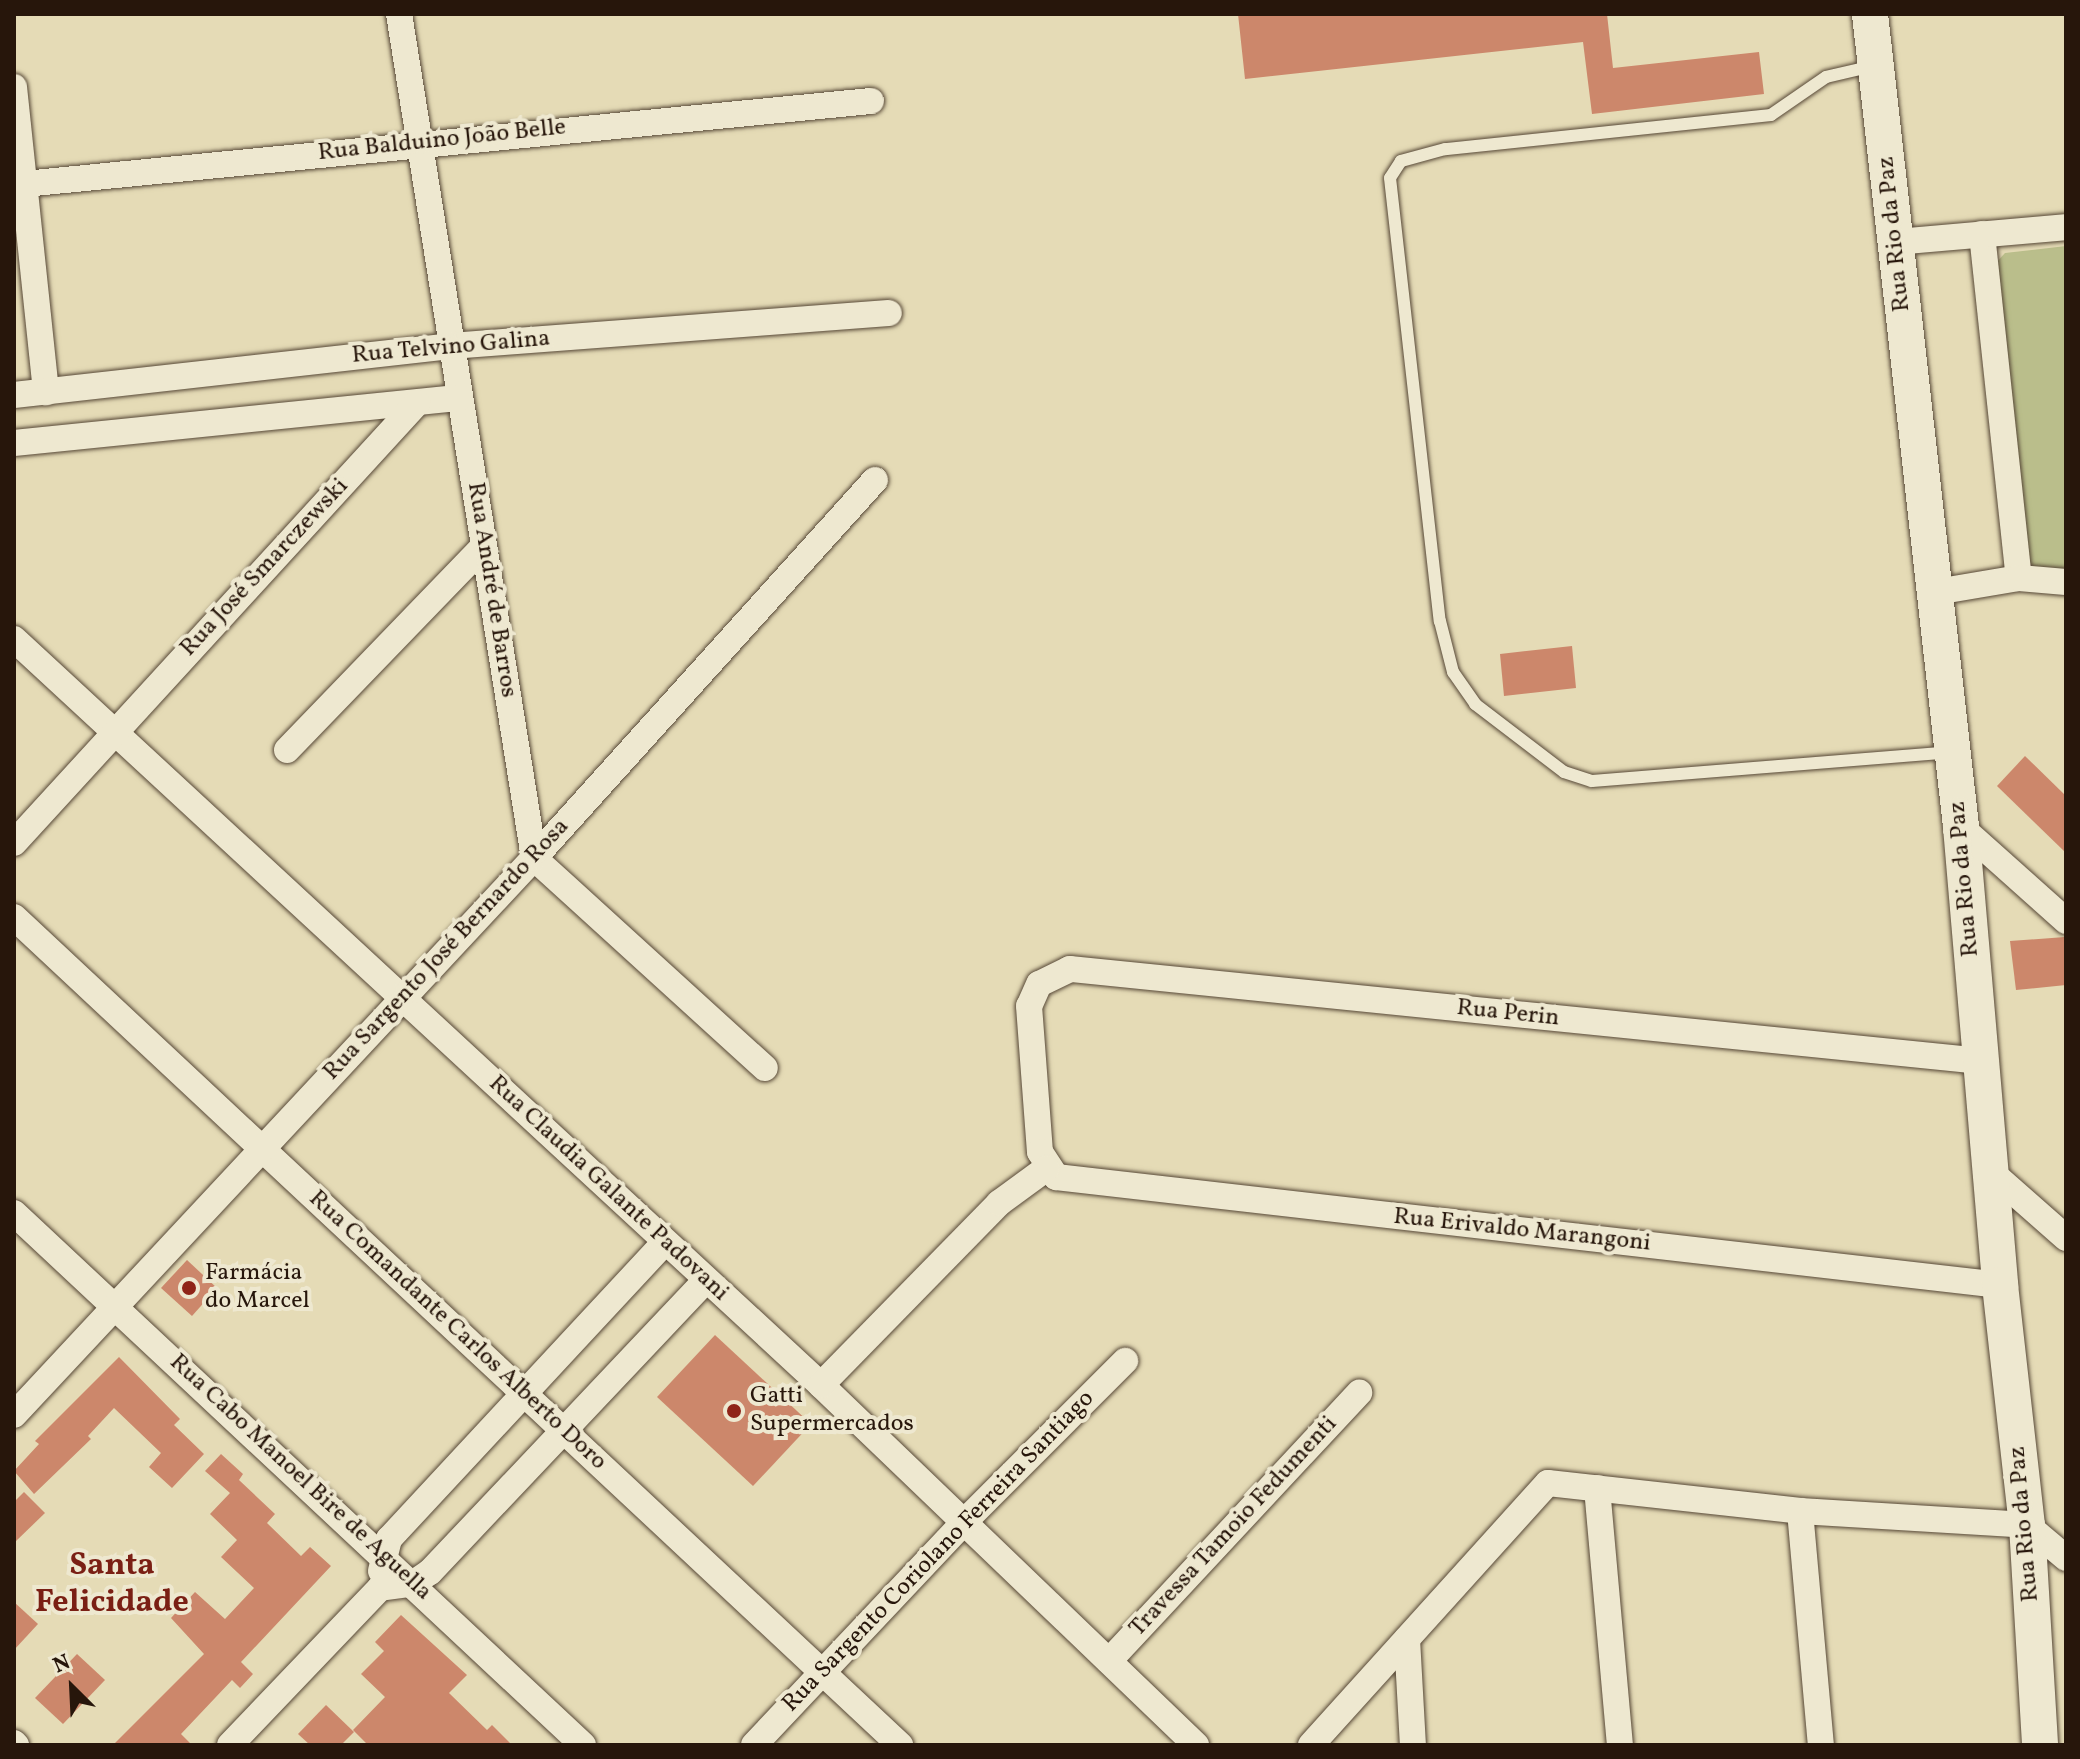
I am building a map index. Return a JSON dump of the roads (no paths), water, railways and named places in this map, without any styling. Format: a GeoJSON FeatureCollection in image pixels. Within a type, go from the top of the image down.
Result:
{"type":"FeatureCollection","features":[{"type":"Feature","properties":{"kind":"main road","name":"Rua Rio da Paz"},"geometry":{"type":"LineString","coordinates":[[1870,14],[1961,827],[2000,1285],[2027,1525],[2040,1745]]}},
{"type":"Feature","properties":{"kind":"street","name":"Rua André de Barros"},"geometry":{"type":"LineString","coordinates":[[399,14],[534,858]]}},
{"type":"Feature","properties":{"kind":"street"},"geometry":{"type":"LineString","coordinates":[[14,87],[19,184],[46,392]]}},
{"type":"Feature","properties":{"kind":"street","name":"Rua Balduino João Belle"},"geometry":{"type":"LineString","coordinates":[[19,184],[419,142],[871,101]]}},
{"type":"Feature","properties":{"kind":"street"},"geometry":{"type":"LineString","coordinates":[[1896,242],[2066,227]]}},
{"type":"Feature","properties":{"kind":"street"},"geometry":{"type":"LineString","coordinates":[[1982,234],[2019,578]]}},
{"type":"Feature","properties":{"kind":"street","name":"Rua Telvino Galina"},"geometry":{"type":"LineString","coordinates":[[14,395],[450,346],[889,313]]}},
{"type":"Feature","properties":{"kind":"street"},"geometry":{"type":"LineString","coordinates":[[14,443],[460,398]]}},
{"type":"Feature","properties":{"kind":"street","name":"Rua José Smarczewski"},"geometry":{"type":"LineString","coordinates":[[14,843],[417,403]]}},
{"type":"Feature","properties":{"kind":"street","name":"Rua Sargento José Bernardo Rosa"},"geometry":{"type":"LineString","coordinates":[[14,1415],[534,858],[875,480]]}},
{"type":"Feature","properties":{"kind":"street"},"geometry":{"type":"LineString","coordinates":[[287,750],[483,547]]}},
{"type":"Feature","properties":{"kind":"street"},"geometry":{"type":"LineString","coordinates":[[1936,592],[2019,578],[2066,582]]}},
{"type":"Feature","properties":{"kind":"street","name":"Rua Claudia Galante Padovani"},"geometry":{"type":"LineString","coordinates":[[14,639],[404,998],[663,1244],[821,1385],[1196,1745]]}},
{"type":"Feature","properties":{"kind":"street"},"geometry":{"type":"LineString","coordinates":[[1961,827],[2066,921]]}},
{"type":"Feature","properties":{"kind":"street"},"geometry":{"type":"LineString","coordinates":[[534,858],[765,1068]]}},
{"type":"Feature","properties":{"kind":"street","name":"Rua Comandante Carlos Alberto Doro"},"geometry":{"type":"LineString","coordinates":[[14,917],[900,1745]]}},
{"type":"Feature","properties":{"kind":"street","name":"Rua Perin"},"geometry":{"type":"LineString","coordinates":[[1047,1168],[1040,1152],[1029,1006],[1039,984],[1070,969],[1981,1061]]}},
{"type":"Feature","properties":{"kind":"street"},"geometry":{"type":"LineString","coordinates":[[821,1385],[999,1203],[1047,1168]]}},
{"type":"Feature","properties":{"kind":"street","name":"Rua Erivaldo Marangoni"},"geometry":{"type":"LineString","coordinates":[[1047,1168],[1068,1180],[2000,1285]]}},
{"type":"Feature","properties":{"kind":"street"},"geometry":{"type":"LineString","coordinates":[[1990,1171],[2066,1238]]}},
{"type":"Feature","properties":{"kind":"street","name":"Rua Cabo Manoel Bire de Aguella"},"geometry":{"type":"LineString","coordinates":[[14,1213],[414,1583],[583,1745]]}},
{"type":"Feature","properties":{"kind":"street"},"geometry":{"type":"LineString","coordinates":[[380,1588],[382,1554],[389,1539],[663,1244]]}},
{"type":"Feature","properties":{"kind":"street"},"geometry":{"type":"LineString","coordinates":[[230,1745],[380,1588],[414,1583],[430,1572],[706,1280]]}},
{"type":"Feature","properties":{"kind":"street","name":"Rua Sargento Coriolano Ferreira Santiago"},"geometry":{"type":"LineString","coordinates":[[754,1745],[964,1522],[1125,1361]]}},
{"type":"Feature","properties":{"kind":"street","name":"Travessa Tamoio Fedumenti"},"geometry":{"type":"LineString","coordinates":[[1109,1661],[1359,1393]]}},
{"type":"Feature","properties":{"kind":"street"},"geometry":{"type":"LineString","coordinates":[[1311,1745],[1548,1483],[1800,1511],[2027,1525],[2066,1558]]}},
{"type":"Feature","properties":{"kind":"street"},"geometry":{"type":"LineString","coordinates":[[1597,1488],[1620,1745]]}},
{"type":"Feature","properties":{"kind":"street"},"geometry":{"type":"LineString","coordinates":[[1800,1511],[1821,1745]]}},
{"type":"Feature","properties":{"kind":"street"},"geometry":{"type":"LineString","coordinates":[[1407,1639],[1413,1745]]}},
{"type":"Feature","properties":{"kind":"lane"},"geometry":{"type":"LineString","coordinates":[[1876,66],[1826,77],[1771,115],[1445,149],[1401,161],[1390,178],[1440,621],[1453,672],[1475,704],[1564,772],[1592,781],[1953,752]]}},
{"type":"Feature","properties":{"kind":"place","name":"Farmácia do Marcel"},"geometry":{"type":"Point","coordinates":[189,1288]}},
{"type":"Feature","properties":{"kind":"place","name":"Gatti Supermercados"},"geometry":{"type":"Point","coordinates":[734,1411]}},
{"type":"Feature","properties":{"kind":"district","name":"Santa Felicidade"},"geometry":{"type":"Point","coordinates":[112,1586]}}]}
